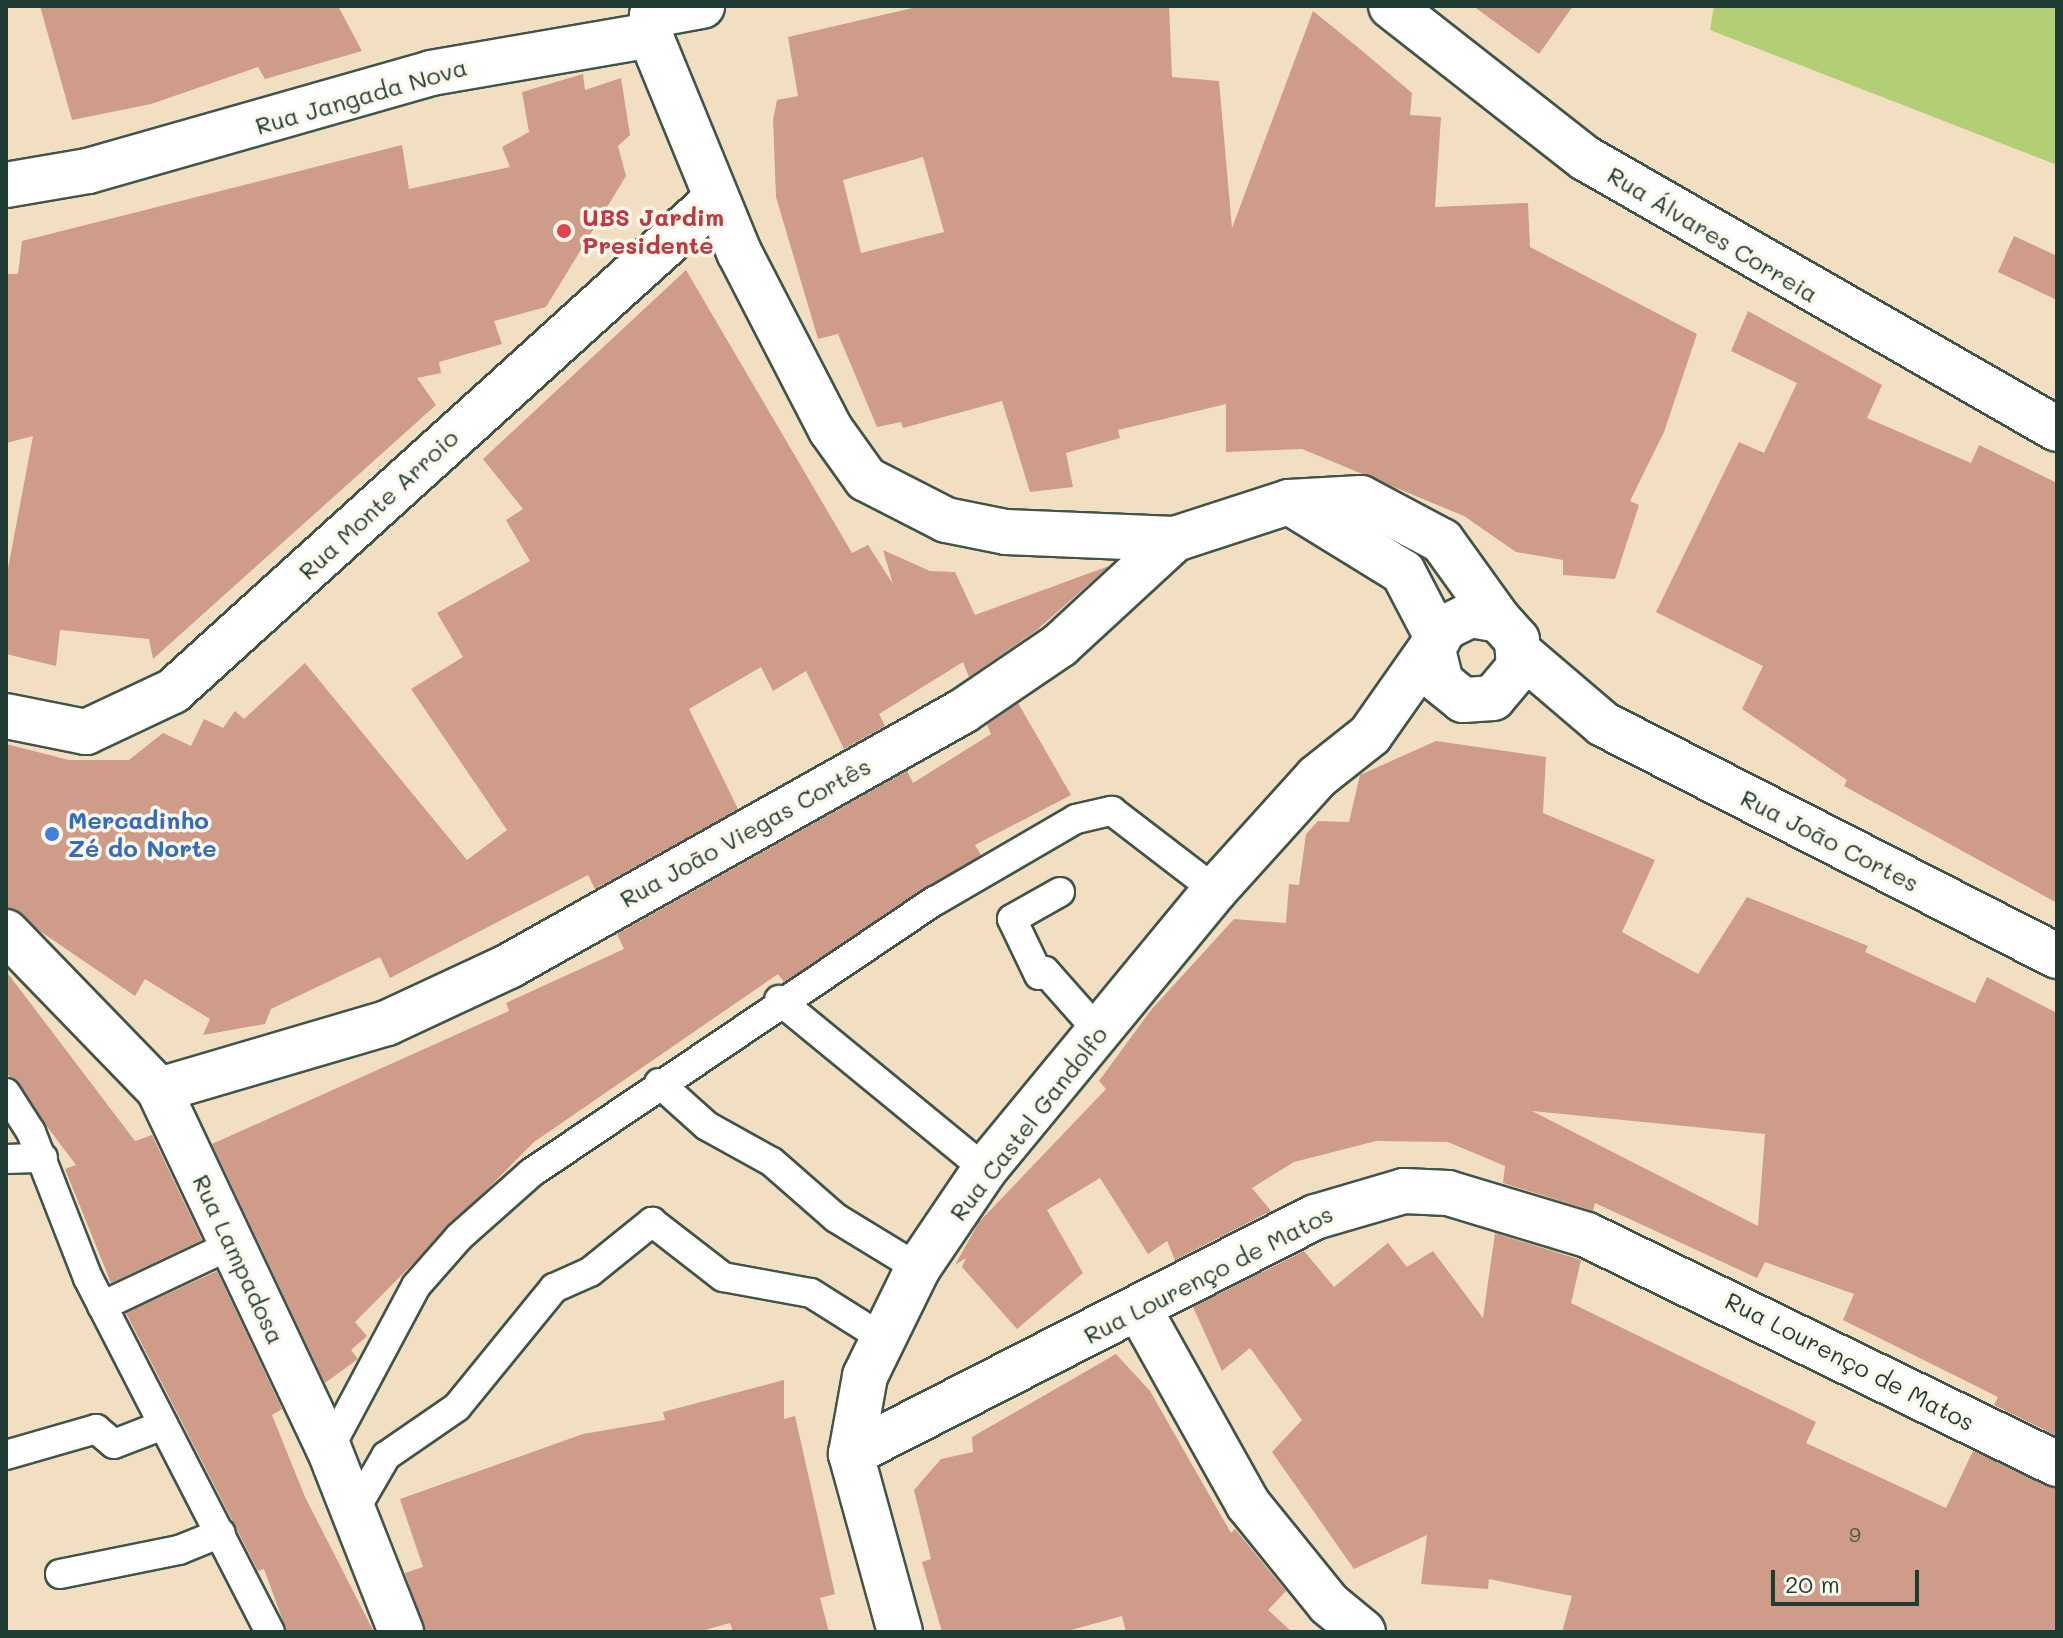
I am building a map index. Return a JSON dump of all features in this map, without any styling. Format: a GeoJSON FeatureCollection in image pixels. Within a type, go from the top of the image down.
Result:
{"type":"FeatureCollection","features":[{"type":"Feature","properties":{"kind":"street","name":"Rua Jangada Nova"},"geometry":{"type":"LineString","coordinates":[[6,185],[88,171],[431,73],[702,6]]}},
{"type":"Feature","properties":{"kind":"street","name":"Rua Álvares Correia"},"geometry":{"type":"LineString","coordinates":[[1391,6],[1585,158],[2057,429]]}},
{"type":"Feature","properties":{"kind":"street"},"geometry":{"type":"LineString","coordinates":[[640,19],[716,199],[831,430],[866,479],[946,520],[1006,532],[1175,539]]}},
{"type":"Feature","properties":{"kind":"street","name":"Rua Monte Arroio"},"geometry":{"type":"LineString","coordinates":[[6,716],[86,732],[173,691],[716,199]]}},
{"type":"Feature","properties":{"kind":"street","name":"Rua João Viegas Cortês"},"geometry":{"type":"LineString","coordinates":[[159,1090],[387,1023],[509,966],[963,711],[1060,645],[1175,539],[1289,502],[1361,498],[1413,520],[1463,563],[1509,636],[1603,724]]}},
{"type":"Feature","properties":{"kind":"street"},"geometry":{"type":"LineString","coordinates":[[1289,502],[1403,572],[1436,646],[1441,682],[1478,699],[1603,724]]}},
{"type":"Feature","properties":{"kind":"street"},"geometry":{"type":"LineString","coordinates":[[1436,646],[1458,619],[1509,636],[1515,680],[1478,699]]}},
{"type":"Feature","properties":{"kind":"street","name":"Rua Castel Gandolfo"},"geometry":{"type":"LineString","coordinates":[[900,1632],[851,1454],[858,1401],[881,1337],[918,1268],[985,1169],[1215,890],[1317,777],[1370,735],[1436,646]]}},
{"type":"Feature","properties":{"kind":"street","name":"Rua Castel Gandolfo"},"geometry":{"type":"LineString","coordinates":[[1370,735],[1478,699]]}},
{"type":"Feature","properties":{"kind":"street","name":"Rua João Cortes"},"geometry":{"type":"LineString","coordinates":[[1603,724],[2057,956]]}},
{"type":"Feature","properties":{"kind":"street","name":"Rua Lampadosa"},"geometry":{"type":"LineString","coordinates":[[6,932],[117,1039],[159,1090],[329,1449],[401,1632]]}},
{"type":"Feature","properties":{"kind":"street","name":"Rua Lourenço de Matos"},"geometry":{"type":"LineString","coordinates":[[851,1454],[1315,1217],[1404,1191],[1448,1193],[1587,1235],[2057,1464]]}},
{"type":"Feature","properties":{"kind":"street"},"geometry":{"type":"LineString","coordinates":[[1139,1309],[1248,1504],[1329,1604],[1363,1632]]}},
{"type":"Feature","properties":{"kind":"lane"},"geometry":{"type":"LineString","coordinates":[[329,1449],[416,1286],[459,1237],[531,1173],[779,1000],[935,901],[1097,812],[1126,815],[1215,890]]}},
{"type":"Feature","properties":{"kind":"lane"},"geometry":{"type":"LineString","coordinates":[[1060,892],[1012,919],[1039,975],[1045,971],[1099,1032]]}},
{"type":"Feature","properties":{"kind":"lane"},"geometry":{"type":"LineString","coordinates":[[779,1000],[985,1169]]}},
{"type":"Feature","properties":{"kind":"lane"},"geometry":{"type":"LineString","coordinates":[[659,1083],[707,1126],[772,1162],[836,1218],[918,1268]]}},
{"type":"Feature","properties":{"kind":"lane"},"geometry":{"type":"LineString","coordinates":[[6,1093],[43,1158],[102,1306],[270,1632]]}},
{"type":"Feature","properties":{"kind":"lane"},"geometry":{"type":"LineString","coordinates":[[6,1159],[43,1158]]}},
{"type":"Feature","properties":{"kind":"lane"},"geometry":{"type":"LineString","coordinates":[[353,1513],[386,1456],[457,1407],[554,1288],[590,1272],[652,1222],[723,1277],[811,1293],[881,1337]]}},
{"type":"Feature","properties":{"kind":"lane"},"geometry":{"type":"LineString","coordinates":[[102,1306],[231,1245]]}},
{"type":"Feature","properties":{"kind":"lane"},"geometry":{"type":"LineString","coordinates":[[6,1455],[96,1429],[114,1444],[163,1425]]}},
{"type":"Feature","properties":{"kind":"lane"},"geometry":{"type":"LineString","coordinates":[[60,1574],[179,1550],[221,1533]]}},
{"type":"Feature","properties":{"kind":"green space"},"geometry":{"type":"Polygon","coordinates":[[[1714,6],[2057,6],[2057,165],[1710,30],[1714,6]]]}},
{"type":"Feature","properties":{"kind":"building"},"geometry":{"type":"Polygon","coordinates":[[[40,6],[338,6],[362,51],[265,79],[258,67],[151,104],[72,120],[40,6]]]}},
{"type":"Feature","properties":{"kind":"building"},"geometry":{"type":"Polygon","coordinates":[[[921,6],[1169,6],[1172,77],[1219,81],[1232,228],[1313,11],[1412,93],[1410,115],[1441,117],[1435,207],[1528,203],[1530,247],[1697,334],[1664,432],[1630,501],[1639,505],[1615,579],[1563,575],[1563,560],[1516,552],[1464,516],[1302,449],[1226,452],[1226,404],[1118,430],[1120,438],[1066,453],[1073,487],[1030,492],[1002,401],[903,428],[901,422],[877,427],[838,334],[818,339],[776,197],[773,120],[777,100],[798,96],[788,37],[921,6]],[[923,157],[843,180],[861,253],[944,232],[923,157]]]}},
{"type":"Feature","properties":{"kind":"building"},"geometry":{"type":"Polygon","coordinates":[[[1473,6],[1573,6],[1539,54],[1473,6]]]}},
{"type":"Feature","properties":{"kind":"building"},"geometry":{"type":"Polygon","coordinates":[[[583,74],[585,90],[621,78],[630,135],[618,146],[626,176],[546,307],[494,321],[502,344],[439,362],[441,373],[417,378],[436,405],[153,659],[149,639],[60,630],[56,666],[6,654],[6,579],[33,436],[6,443],[6,274],[18,274],[22,241],[402,145],[409,189],[510,167],[502,147],[529,132],[522,92],[583,74]]]}},
{"type":"Feature","properties":{"kind":"building"},"geometry":{"type":"Polygon","coordinates":[[[2014,236],[2057,256],[2057,300],[1998,272],[2014,236]]]}},
{"type":"Feature","properties":{"kind":"building"},"geometry":{"type":"Polygon","coordinates":[[[686,270],[852,553],[868,545],[893,584],[883,550],[930,571],[955,572],[975,615],[1109,566],[1037,630],[969,677],[963,662],[879,714],[885,726],[844,749],[806,671],[773,691],[761,667],[689,709],[738,809],[595,889],[588,875],[390,978],[380,957],[271,1009],[265,1024],[203,1035],[210,1019],[145,979],[135,996],[6,908],[6,744],[69,760],[129,760],[163,733],[191,746],[204,719],[223,728],[235,711],[244,719],[305,663],[467,860],[507,830],[411,689],[463,657],[437,613],[530,561],[506,520],[523,509],[483,459],[686,270]]]}},
{"type":"Feature","properties":{"kind":"building"},"geometry":{"type":"Polygon","coordinates":[[[1748,311],[1882,385],[1867,418],[1971,463],[1979,445],[2057,483],[2057,903],[1844,786],[1847,780],[1742,709],[1763,666],[1656,612],[1739,442],[1764,453],[1797,383],[1731,351],[1748,311]]]}},
{"type":"Feature","properties":{"kind":"building"},"geometry":{"type":"Polygon","coordinates":[[[1018,703],[1071,795],[975,845],[981,855],[784,982],[778,974],[534,1142],[355,1322],[367,1336],[351,1350],[358,1359],[325,1383],[212,1144],[509,1011],[506,1003],[624,949],[617,934],[907,771],[913,783],[991,734],[987,725],[1018,703]]]}},
{"type":"Feature","properties":{"kind":"building"},"geometry":{"type":"Polygon","coordinates":[[[1436,741],[1546,757],[1543,813],[1655,860],[1622,932],[1698,974],[1747,897],[1868,946],[1865,952],[1975,1003],[1987,977],[2057,1013],[2057,1436],[1994,1405],[1998,1397],[1843,1320],[1854,1294],[1765,1262],[1757,1278],[1595,1203],[1593,1211],[1503,1183],[1505,1166],[1448,1142],[1376,1141],[1294,1162],[1252,1188],[1271,1211],[1175,1260],[1167,1241],[1148,1254],[1100,1178],[1047,1210],[1083,1273],[1017,1329],[962,1267],[966,1258],[955,1265],[979,1222],[1106,1089],[1099,1081],[1151,1010],[1234,919],[1286,923],[1289,884],[1299,885],[1306,834],[1318,821],[1349,822],[1360,775],[1436,741]],[[1532,1111],[1758,1226],[1765,1134],[1532,1111]]]}},
{"type":"Feature","properties":{"kind":"building"},"geometry":{"type":"Polygon","coordinates":[[[6,971],[135,1141],[152,1135],[202,1240],[111,1283],[65,1169],[76,1165],[6,1072],[6,971]]]}},
{"type":"Feature","properties":{"kind":"building"},"geometry":{"type":"Polygon","coordinates":[[[1495,1233],[1581,1260],[1571,1303],[1816,1422],[1806,1443],[1946,1508],[1973,1451],[2057,1489],[2057,1632],[1562,1632],[1572,1596],[1489,1579],[1488,1589],[1421,1584],[1427,1535],[1354,1569],[1272,1452],[1302,1420],[1250,1348],[1222,1371],[1193,1307],[1304,1251],[1334,1287],[1388,1243],[1407,1267],[1433,1251],[1483,1318],[1495,1233]]]}},
{"type":"Feature","properties":{"kind":"building"},"geometry":{"type":"Polygon","coordinates":[[[217,1271],[282,1409],[272,1415],[305,1497],[374,1632],[287,1632],[264,1569],[258,1571],[126,1313],[217,1271]]]}},
{"type":"Feature","properties":{"kind":"building"},"geometry":{"type":"Polygon","coordinates":[[[1116,1354],[1150,1391],[1231,1533],[1235,1529],[1286,1591],[1268,1610],[1292,1632],[1126,1632],[1122,1616],[1064,1632],[942,1632],[922,1562],[931,1559],[914,1490],[941,1459],[973,1452],[972,1437],[1116,1354]]]}},
{"type":"Feature","properties":{"kind":"building"},"geometry":{"type":"Polygon","coordinates":[[[784,1380],[784,1419],[795,1416],[835,1594],[820,1598],[829,1632],[733,1632],[730,1623],[698,1632],[425,1632],[405,1573],[423,1567],[400,1499],[583,1434],[665,1420],[663,1412],[784,1380]]]}},
{"type":"Feature","properties":{"kind":"place","name":"UBS Jardim Presidente"},"geometry":{"type":"Point","coordinates":[564,231]}},
{"type":"Feature","properties":{"kind":"place","name":"Mercadinho Zé do Norte"},"geometry":{"type":"Point","coordinates":[52,834]}}]}
